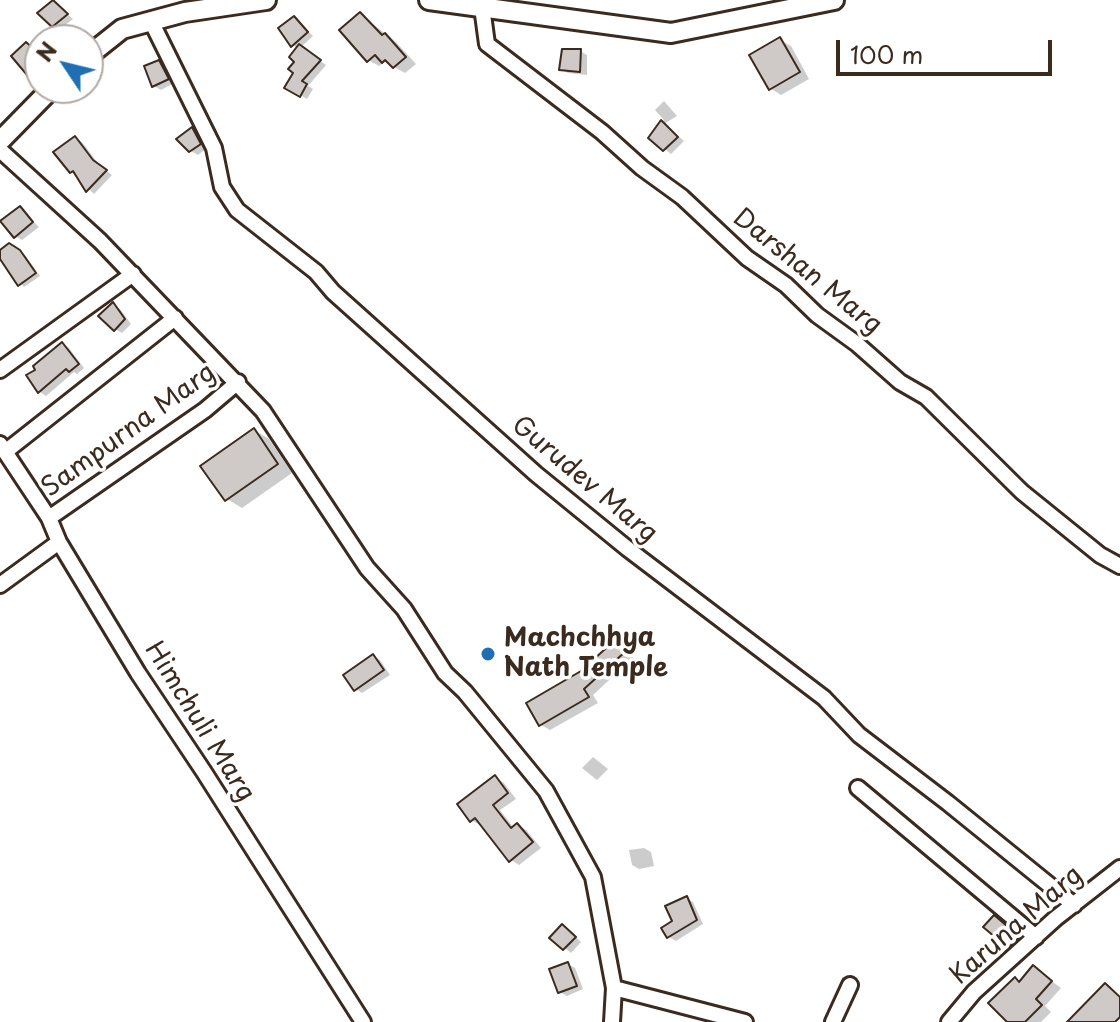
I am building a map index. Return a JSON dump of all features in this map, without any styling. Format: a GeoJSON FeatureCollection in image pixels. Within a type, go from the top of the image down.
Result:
{"type":"FeatureCollection","features":[{"type":"Feature","properties":{"kind":"street"},"geometry":{"type":"LineString","coordinates":[[104,43],[122,29],[151,21],[185,12],[266,0]]}},
{"type":"Feature","properties":{"kind":"street"},"geometry":{"type":"LineString","coordinates":[[429,0],[671,33],[832,1]]}},
{"type":"Feature","properties":{"kind":"street","name":"Darshan Marg"},"geometry":{"type":"LineString","coordinates":[[482,7],[487,44],[682,197],[747,258],[786,285],[817,315],[857,344],[900,382],[926,397],[1022,492],[1100,555],[1120,566]]}},
{"type":"Feature","properties":{"kind":"street","name":"Gurudev Marg"},"geometry":{"type":"LineString","coordinates":[[151,21],[214,148],[222,187],[237,210],[316,272],[333,292],[536,474],[628,549],[824,698],[859,735],[1074,905]]}},
{"type":"Feature","properties":{"kind":"street"},"geometry":{"type":"LineString","coordinates":[[0,141],[36,104]]}},
{"type":"Feature","properties":{"kind":"street"},"geometry":{"type":"LineString","coordinates":[[0,150],[100,241],[263,411],[367,568],[404,609],[445,673],[465,692],[546,791],[593,877],[614,988],[612,1022]]}},
{"type":"Feature","properties":{"kind":"street"},"geometry":{"type":"LineString","coordinates":[[0,370],[133,274]]}},
{"type":"Feature","properties":{"kind":"street"},"geometry":{"type":"LineString","coordinates":[[3,448],[175,318]]}},
{"type":"Feature","properties":{"kind":"street","name":"Sampurna Marg"},"geometry":{"type":"LineString","coordinates":[[49,518],[205,410],[238,382]]}},
{"type":"Feature","properties":{"kind":"street","name":"Himchuli Marg"},"geometry":{"type":"LineString","coordinates":[[3,448],[49,518],[59,542],[138,673],[363,1022]]}},
{"type":"Feature","properties":{"kind":"street"},"geometry":{"type":"LineString","coordinates":[[0,585],[59,542]]}},
{"type":"Feature","properties":{"kind":"street"},"geometry":{"type":"LineString","coordinates":[[858,788],[1036,937]]}},
{"type":"Feature","properties":{"kind":"street","name":"Karuna Marg"},"geometry":{"type":"LineString","coordinates":[[949,1022],[974,992],[1120,868]]}},
{"type":"Feature","properties":{"kind":"street"},"geometry":{"type":"LineString","coordinates":[[833,1022],[850,985]]}},
{"type":"Feature","properties":{"kind":"street"},"geometry":{"type":"LineString","coordinates":[[614,988],[745,1022]]}},
{"type":"Feature","properties":{"kind":"building"},"geometry":{"type":"Polygon","coordinates":[[[53,0],[68,14],[56,24],[49,24],[37,13],[53,0]]]}},
{"type":"Feature","properties":{"kind":"building"},"geometry":{"type":"Polygon","coordinates":[[[360,12],[382,35],[385,33],[406,57],[393,68],[375,55],[367,62],[339,30],[360,12]]]}},
{"type":"Feature","properties":{"kind":"building"},"geometry":{"type":"Polygon","coordinates":[[[294,16],[308,32],[291,47],[278,28],[294,16]]]}},
{"type":"Feature","properties":{"kind":"building"},"geometry":{"type":"Polygon","coordinates":[[[780,37],[800,72],[769,90],[749,55],[780,37]]]}},
{"type":"Feature","properties":{"kind":"building"},"geometry":{"type":"Polygon","coordinates":[[[24,44],[24,71],[11,56],[24,44]]]}},
{"type":"Feature","properties":{"kind":"building"},"geometry":{"type":"Polygon","coordinates":[[[299,44],[321,60],[302,81],[307,84],[300,97],[284,88],[293,73],[288,69],[294,62],[289,57],[299,44]]]}},
{"type":"Feature","properties":{"kind":"building"},"geometry":{"type":"Polygon","coordinates":[[[562,49],[581,49],[580,72],[559,70],[562,49]]]}},
{"type":"Feature","properties":{"kind":"building"},"geometry":{"type":"Polygon","coordinates":[[[159,60],[169,79],[152,87],[144,66],[159,60]]]}},
{"type":"Feature","properties":{"kind":"building"},"geometry":{"type":"Polygon","coordinates":[[[661,120],[678,137],[663,151],[648,138],[661,120]]]}},
{"type":"Feature","properties":{"kind":"building"},"geometry":{"type":"Polygon","coordinates":[[[192,127],[201,144],[189,152],[176,139],[192,127]]]}},
{"type":"Feature","properties":{"kind":"building"},"geometry":{"type":"Polygon","coordinates":[[[75,136],[93,160],[107,170],[86,192],[73,171],[70,173],[53,152],[75,136]]]}},
{"type":"Feature","properties":{"kind":"building"},"geometry":{"type":"Polygon","coordinates":[[[20,206],[33,222],[14,238],[0,221],[20,206]]]}},
{"type":"Feature","properties":{"kind":"building"},"geometry":{"type":"Polygon","coordinates":[[[9,243],[20,250],[36,273],[18,286],[0,259],[0,250],[9,243]]]}},
{"type":"Feature","properties":{"kind":"building"},"geometry":{"type":"Polygon","coordinates":[[[113,302],[125,319],[114,331],[98,316],[113,302]]]}},
{"type":"Feature","properties":{"kind":"building"},"geometry":{"type":"Polygon","coordinates":[[[62,342],[79,364],[69,372],[66,369],[38,393],[26,375],[62,342]]]}},
{"type":"Feature","properties":{"kind":"building"},"geometry":{"type":"Polygon","coordinates":[[[254,428],[278,464],[225,501],[200,466],[254,428]]]}},
{"type":"Feature","properties":{"kind":"building"},"geometry":{"type":"Polygon","coordinates":[[[616,639],[626,651],[584,689],[589,697],[539,726],[526,703],[581,671],[616,639]]]}},
{"type":"Feature","properties":{"kind":"building"},"geometry":{"type":"Polygon","coordinates":[[[373,654],[384,670],[354,691],[343,675],[373,654]]]}},
{"type":"Feature","properties":{"kind":"building"},"geometry":{"type":"Polygon","coordinates":[[[495,775],[508,793],[493,805],[511,828],[517,823],[533,842],[509,862],[475,818],[470,822],[457,804],[495,775]]]}},
{"type":"Feature","properties":{"kind":"building"},"geometry":{"type":"Polygon","coordinates":[[[687,896],[697,920],[667,938],[661,928],[672,921],[665,906],[687,896]]]}},
{"type":"Feature","properties":{"kind":"building"},"geometry":{"type":"Polygon","coordinates":[[[994,915],[1020,937],[1008,948],[983,927],[994,915]]]}},
{"type":"Feature","properties":{"kind":"building"},"geometry":{"type":"Polygon","coordinates":[[[562,924],[576,937],[563,950],[549,938],[562,924]]]}},
{"type":"Feature","properties":{"kind":"building"},"geometry":{"type":"Polygon","coordinates":[[[568,962],[577,986],[558,993],[549,969],[568,962]]]}},
{"type":"Feature","properties":{"kind":"building"},"geometry":{"type":"Polygon","coordinates":[[[1033,965],[1052,981],[1036,999],[1042,1005],[1025,1022],[1007,1022],[988,1003],[1015,977],[1019,982],[1033,965]]]}},
{"type":"Feature","properties":{"kind":"building"},"geometry":{"type":"Polygon","coordinates":[[[1105,983],[1120,997],[1120,1017],[1115,1022],[1067,1022],[1105,983]]]}},
{"type":"Feature","properties":{"kind":"place","name":"Machchhya Nath Temple"},"geometry":{"type":"Point","coordinates":[488,654]}}]}
